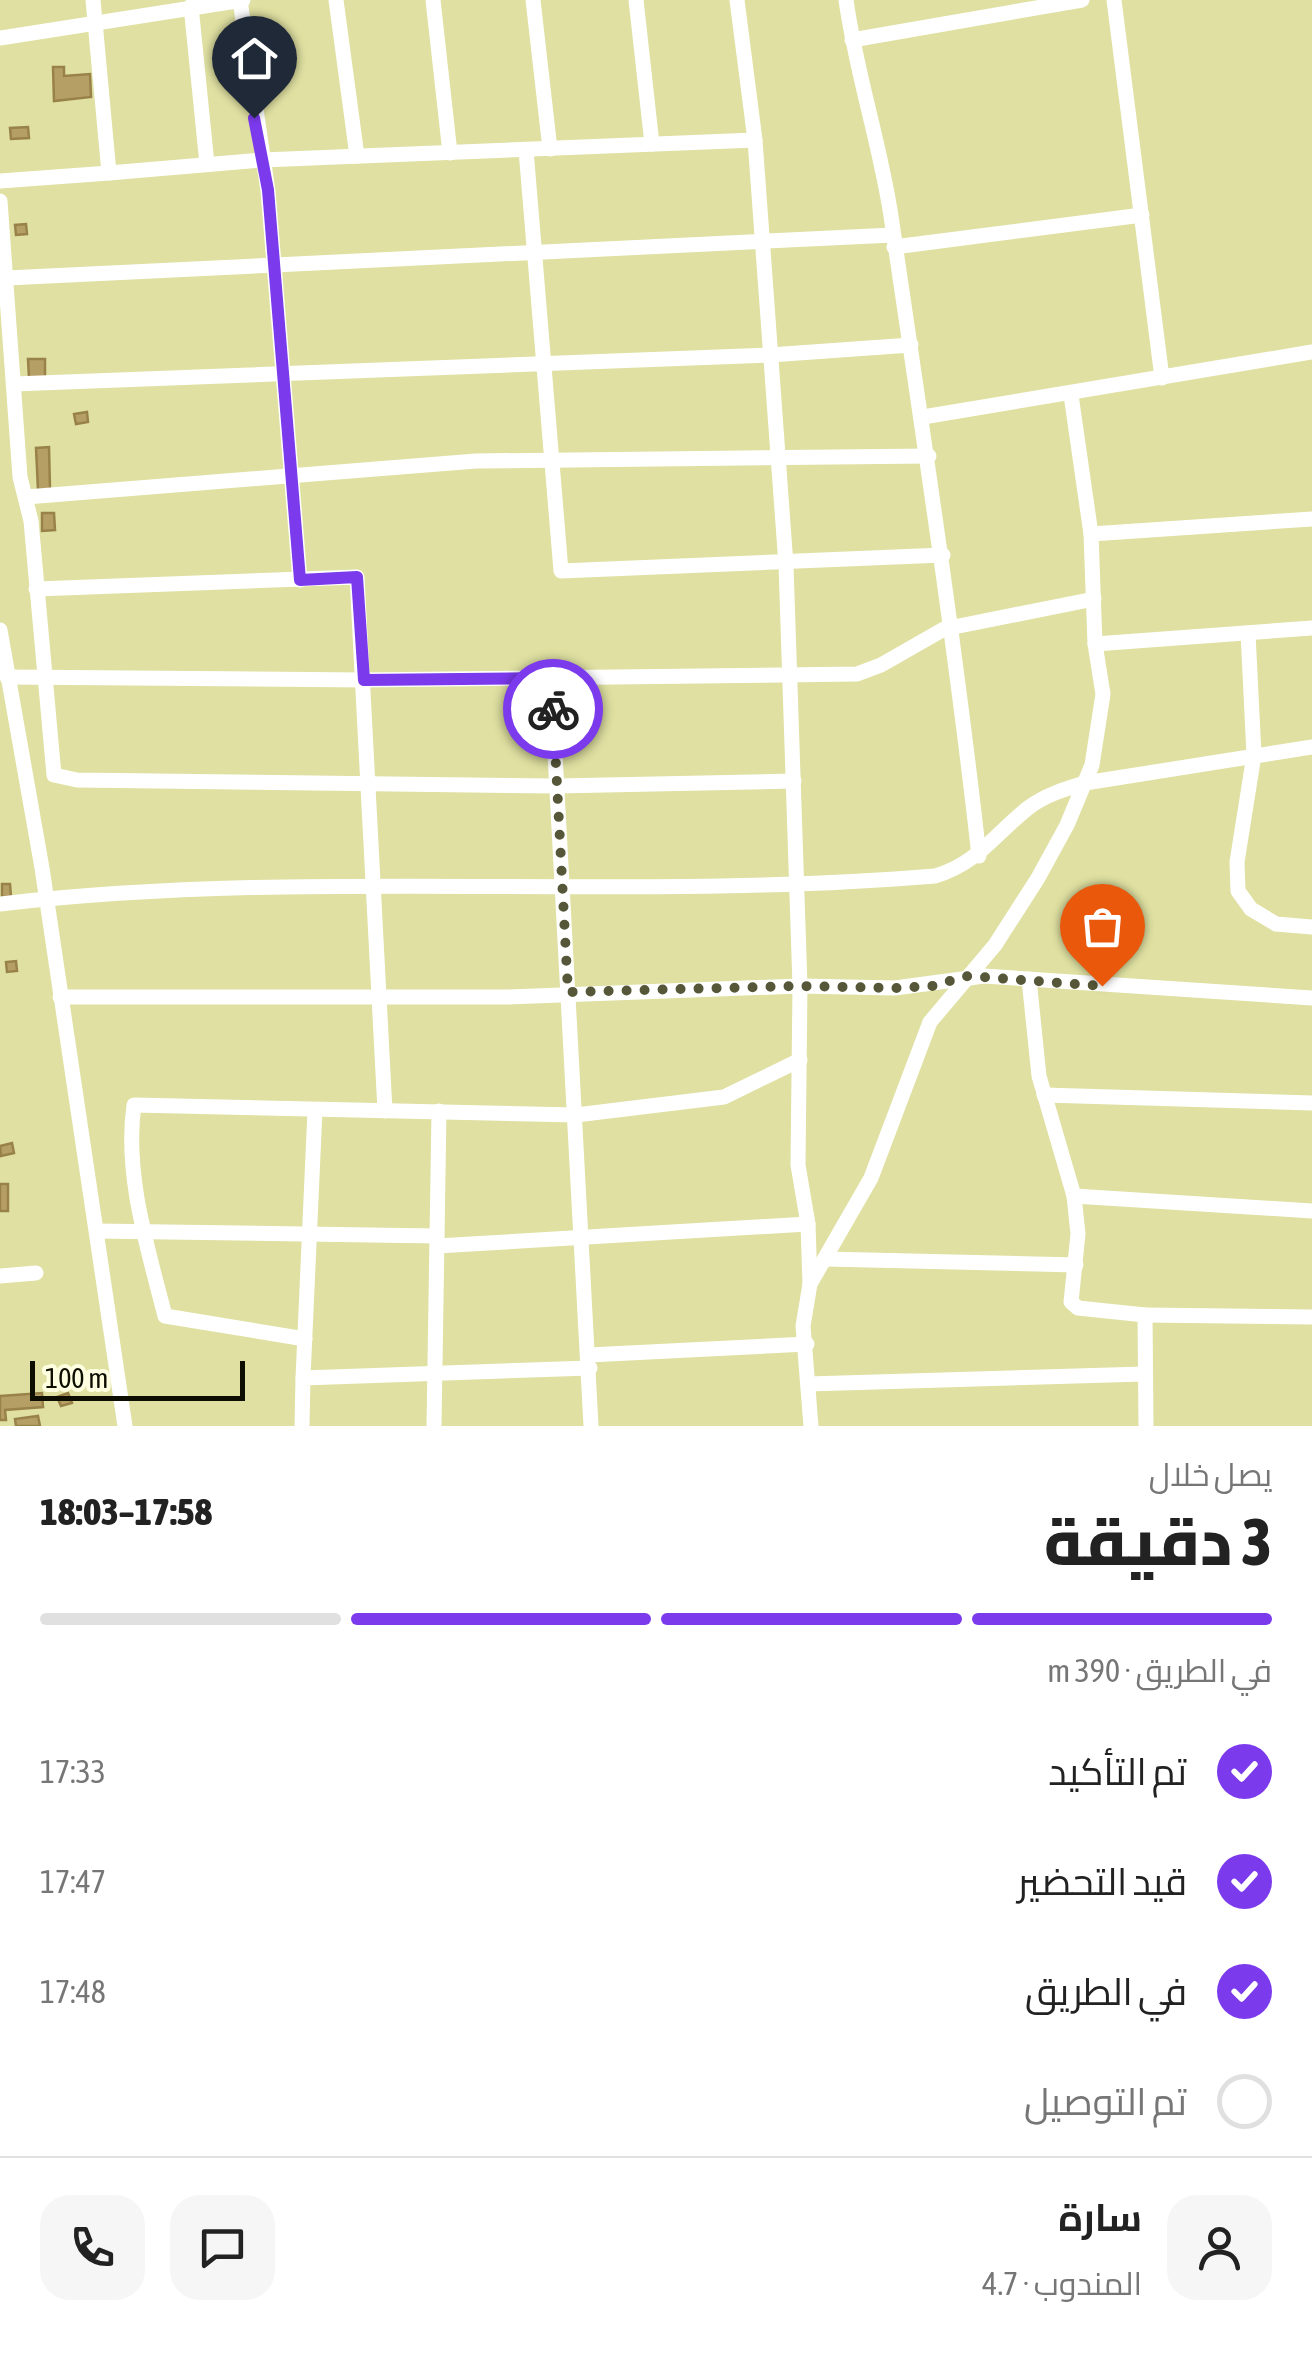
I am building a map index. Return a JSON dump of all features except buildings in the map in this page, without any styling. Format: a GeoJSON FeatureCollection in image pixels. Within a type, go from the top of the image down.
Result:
{"type":"FeatureCollection","features":[{"type":"Feature","properties":{"kind":"street"},"geometry":{"type":"LineString","coordinates":[[93,0],[110,173]]}},
{"type":"Feature","properties":{"kind":"street"},"geometry":{"type":"LineString","coordinates":[[0,38],[241,0],[275,263],[300,580]]}},
{"type":"Feature","properties":{"kind":"street"},"geometry":{"type":"LineString","coordinates":[[336,0],[357,156]]}},
{"type":"Feature","properties":{"kind":"street"},"geometry":{"type":"LineString","coordinates":[[433,0],[450,153]]}},
{"type":"Feature","properties":{"kind":"street"},"geometry":{"type":"LineString","coordinates":[[533,0],[550,148]]}},
{"type":"Feature","properties":{"kind":"street"},"geometry":{"type":"LineString","coordinates":[[636,0],[652,144]]}},
{"type":"Feature","properties":{"kind":"street"},"geometry":{"type":"LineString","coordinates":[[737,0],[755,140],[786,564],[800,986],[798,1165],[808,1224],[810,1284],[804,1326],[811,1426]]}},
{"type":"Feature","properties":{"kind":"street"},"geometry":{"type":"LineString","coordinates":[[846,0],[894,241],[923,417],[954,627],[979,856]]}},
{"type":"Feature","properties":{"kind":"street"},"geometry":{"type":"LineString","coordinates":[[852,40],[1082,0]]}},
{"type":"Feature","properties":{"kind":"street"},"geometry":{"type":"LineString","coordinates":[[1114,0],[1162,378]]}},
{"type":"Feature","properties":{"kind":"street"},"geometry":{"type":"LineString","coordinates":[[192,6],[207,164]]}},
{"type":"Feature","properties":{"kind":"street"},"geometry":{"type":"LineString","coordinates":[[0,182],[262,160],[755,140]]}},
{"type":"Feature","properties":{"kind":"street"},"geometry":{"type":"LineString","coordinates":[[526,150],[561,571],[944,555]]}},
{"type":"Feature","properties":{"kind":"street"},"geometry":{"type":"LineString","coordinates":[[0,200],[20,477],[26,497],[54,775],[557,786],[794,781]]}},
{"type":"Feature","properties":{"kind":"street"},"geometry":{"type":"LineString","coordinates":[[6,278],[536,252],[894,241],[1142,215]]}},
{"type":"Feature","properties":{"kind":"street"},"geometry":{"type":"LineString","coordinates":[[14,384],[770,355],[910,345]]}},
{"type":"Feature","properties":{"kind":"street"},"geometry":{"type":"LineString","coordinates":[[923,417],[1312,352]]}},
{"type":"Feature","properties":{"kind":"street"},"geometry":{"type":"LineString","coordinates":[[810,1284],[871,1178],[930,1022],[995,945],[1038,878],[1086,783],[1099,738],[1102,694],[1091,534],[1071,395]]}},
{"type":"Feature","properties":{"kind":"street"},"geometry":{"type":"LineString","coordinates":[[26,497],[476,462],[929,456]]}},
{"type":"Feature","properties":{"kind":"street"},"geometry":{"type":"LineString","coordinates":[[0,479],[20,477]]}},
{"type":"Feature","properties":{"kind":"street"},"geometry":{"type":"LineString","coordinates":[[1091,534],[1312,519]]}},
{"type":"Feature","properties":{"kind":"street"},"geometry":{"type":"LineString","coordinates":[[36,589],[357,577],[385,1111]]}},
{"type":"Feature","properties":{"kind":"street"},"geometry":{"type":"LineString","coordinates":[[4,667],[45,676],[364,680],[790,677],[866,672],[954,627],[1094,599]]}},
{"type":"Feature","properties":{"kind":"street"},"geometry":{"type":"LineString","coordinates":[[1096,644],[1312,628]]}},
{"type":"Feature","properties":{"kind":"street"},"geometry":{"type":"LineString","coordinates":[[0,630],[126,1426]]}},
{"type":"Feature","properties":{"kind":"street"},"geometry":{"type":"LineString","coordinates":[[1248,633],[1254,754],[1237,862],[1238,892],[1251,909],[1276,924],[1312,926]]}},
{"type":"Feature","properties":{"kind":"street"},"geometry":{"type":"LineString","coordinates":[[551,678],[590,1426]]}},
{"type":"Feature","properties":{"kind":"street"},"geometry":{"type":"LineString","coordinates":[[0,904],[198,889],[563,889],[935,876],[979,856],[1030,806],[1086,783],[1312,746]]}},
{"type":"Feature","properties":{"kind":"street"},"geometry":{"type":"LineString","coordinates":[[60,997],[507,997],[568,992],[932,986],[968,976],[1312,998]]}},
{"type":"Feature","properties":{"kind":"street"},"geometry":{"type":"LineString","coordinates":[[1029,979],[1044,1095],[1074,1196],[1073,1306],[1145,1315],[1312,1317]]}},
{"type":"Feature","properties":{"kind":"street"},"geometry":{"type":"LineString","coordinates":[[305,1339],[165,1316],[143,1232],[130,1130],[134,1105],[576,1115],[724,1097],[800,1060]]}},
{"type":"Feature","properties":{"kind":"street"},"geometry":{"type":"LineString","coordinates":[[1044,1095],[1312,1103]]}},
{"type":"Feature","properties":{"kind":"street"},"geometry":{"type":"LineString","coordinates":[[302,1426],[314,1110]]}},
{"type":"Feature","properties":{"kind":"street"},"geometry":{"type":"LineString","coordinates":[[434,1426],[439,1112]]}},
{"type":"Feature","properties":{"kind":"street"},"geometry":{"type":"LineString","coordinates":[[1074,1196],[1312,1211]]}},
{"type":"Feature","properties":{"kind":"street"},"geometry":{"type":"LineString","coordinates":[[97,1232],[309,1234],[437,1241],[580,1238],[808,1224]]}},
{"type":"Feature","properties":{"kind":"street"},"geometry":{"type":"LineString","coordinates":[[826,1259],[1076,1265]]}},
{"type":"Feature","properties":{"kind":"street"},"geometry":{"type":"LineString","coordinates":[[0,1276],[36,1273]]}},
{"type":"Feature","properties":{"kind":"street"},"geometry":{"type":"LineString","coordinates":[[1145,1315],[1146,1426]]}},
{"type":"Feature","properties":{"kind":"street"},"geometry":{"type":"LineString","coordinates":[[303,1378],[435,1375],[807,1344]]}},
{"type":"Feature","properties":{"kind":"street"},"geometry":{"type":"LineString","coordinates":[[808,1384],[1144,1374]]}},
{"type":"Feature","properties":{"kind":"way so far"},"geometry":{"type":"LineString","coordinates":[[553,709],[568,992],[800,986],[895,988],[932,986],[968,976],[1102,986]]}},
{"type":"Feature","properties":{"kind":"route"},"geometry":{"type":"LineString","coordinates":[[254,118],[268,190],[300,580],[357,577],[364,680],[551,678],[553,709]]}}]}
